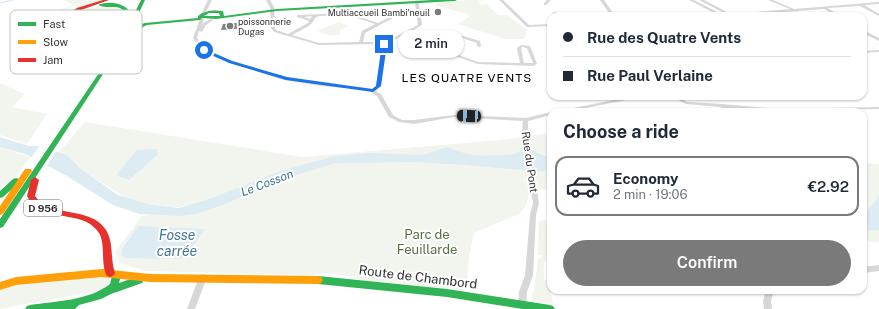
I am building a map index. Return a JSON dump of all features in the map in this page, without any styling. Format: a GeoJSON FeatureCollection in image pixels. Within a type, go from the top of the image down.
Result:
{"type":"FeatureCollection","features":[{"type":"Feature","properties":{"kind":"main road"},"geometry":{"type":"LineString","coordinates":[[78,10],[107,0]]}},
{"type":"Feature","properties":{"kind":"main road","name":"D 956"},"geometry":{"type":"LineString","coordinates":[[137,10],[138,0]]}},
{"type":"Feature","properties":{"kind":"main road","name":"D 956"},"geometry":{"type":"LineString","coordinates":[[139,10],[143,0]]}},
{"type":"Feature","properties":{"kind":"main road"},"geometry":{"type":"LineString","coordinates":[[142,17],[208,15],[455,0]]}},
{"type":"Feature","properties":{"kind":"main road"},"geometry":{"type":"LineString","coordinates":[[82,10],[110,4],[126,7],[128,10]]}},
{"type":"Feature","properties":{"kind":"main road","name":"D 956"},"geometry":{"type":"LineString","coordinates":[[142,26],[208,15]]}},
{"type":"Feature","properties":{"kind":"main road","name":"D 956"},"geometry":{"type":"LineString","coordinates":[[52,142],[96,74]]}},
{"type":"Feature","properties":{"kind":"main road","name":"D 956"},"geometry":{"type":"LineString","coordinates":[[0,212],[36,165],[99,74]]}},
{"type":"Feature","properties":{"kind":"main road","name":"D 956"},"geometry":{"type":"LineString","coordinates":[[0,195],[36,165]]}},
{"type":"Feature","properties":{"kind":"main road","name":"D 956"},"geometry":{"type":"LineString","coordinates":[[0,225],[36,165]]}},
{"type":"Feature","properties":{"kind":"main road","name":"D 956"},"geometry":{"type":"LineString","coordinates":[[36,165],[37,177],[30,190],[33,201],[42,208],[81,217],[98,225],[106,240],[105,261],[113,274]]}},
{"type":"Feature","properties":{"kind":"main road"},"geometry":{"type":"LineString","coordinates":[[0,286],[25,280],[113,274],[150,278]]}},
{"type":"Feature","properties":{"kind":"main road"},"geometry":{"type":"LineString","coordinates":[[109,290],[117,281],[113,274]]}},
{"type":"Feature","properties":{"kind":"main road","name":"Route de Chambord"},"geometry":{"type":"LineString","coordinates":[[150,278],[202,277],[281,279],[369,284],[447,293],[504,305],[522,304],[550,309]]}},
{"type":"Feature","properties":{"kind":"main road"},"geometry":{"type":"LineString","coordinates":[[30,309],[97,296],[128,283],[150,278]]}},
{"type":"Feature","properties":{"kind":"main road"},"geometry":{"type":"LineString","coordinates":[[67,309],[81,299]]}},
{"type":"Feature","properties":{"kind":"street"},"geometry":{"type":"LineString","coordinates":[[196,43],[208,15],[210,0]]}},
{"type":"Feature","properties":{"kind":"street"},"geometry":{"type":"LineString","coordinates":[[268,0],[273,10],[273,29],[288,35],[319,44],[387,42]]}},
{"type":"Feature","properties":{"kind":"street"},"geometry":{"type":"LineString","coordinates":[[501,0],[527,25],[547,25]]}},
{"type":"Feature","properties":{"kind":"street"},"geometry":{"type":"LineString","coordinates":[[545,4],[549,0]]}},
{"type":"Feature","properties":{"kind":"street"},"geometry":{"type":"LineString","coordinates":[[602,0],[610,12]]}},
{"type":"Feature","properties":{"kind":"street"},"geometry":{"type":"LineString","coordinates":[[691,0],[714,12]]}},
{"type":"Feature","properties":{"kind":"street"},"geometry":{"type":"LineString","coordinates":[[701,0],[725,12]]}},
{"type":"Feature","properties":{"kind":"street"},"geometry":{"type":"LineString","coordinates":[[770,0],[794,10]]}},
{"type":"Feature","properties":{"kind":"street"},"geometry":{"type":"LineString","coordinates":[[874,0],[879,3]]}},
{"type":"Feature","properties":{"kind":"street"},"geometry":{"type":"LineString","coordinates":[[373,91],[378,86],[383,46],[387,42],[420,25],[417,3]]}},
{"type":"Feature","properties":{"kind":"street"},"geometry":{"type":"LineString","coordinates":[[777,12],[879,3]]}},
{"type":"Feature","properties":{"kind":"street"},"geometry":{"type":"LineString","coordinates":[[861,5],[879,15]]}},
{"type":"Feature","properties":{"kind":"street"},"geometry":{"type":"LineString","coordinates":[[825,8],[832,12]]}},
{"type":"Feature","properties":{"kind":"street"},"geometry":{"type":"LineString","coordinates":[[312,21],[298,16],[348,14],[377,24]]}},
{"type":"Feature","properties":{"kind":"street"},"geometry":{"type":"LineString","coordinates":[[362,43],[363,32],[392,18],[391,14]]}},
{"type":"Feature","properties":{"kind":"street"},"geometry":{"type":"LineString","coordinates":[[208,15],[195,38],[196,43],[201,48],[217,57],[286,79],[373,91],[379,95],[391,116],[401,121],[414,122],[454,116],[526,120],[547,115]]}},
{"type":"Feature","properties":{"kind":"street"},"geometry":{"type":"LineString","coordinates":[[288,35],[312,21],[313,17],[318,15]]}},
{"type":"Feature","properties":{"kind":"street"},"geometry":{"type":"LineString","coordinates":[[867,33],[879,40]]}},
{"type":"Feature","properties":{"kind":"street"},"geometry":{"type":"LineString","coordinates":[[430,46],[453,34],[479,42],[479,46]]}},
{"type":"Feature","properties":{"kind":"street"},"geometry":{"type":"LineString","coordinates":[[400,36],[478,63],[522,64],[535,64],[529,47],[521,46],[518,48],[522,64]]}},
{"type":"Feature","properties":{"kind":"street"},"geometry":{"type":"LineString","coordinates":[[867,52],[879,51]]}},
{"type":"Feature","properties":{"kind":"street"},"geometry":{"type":"LineString","coordinates":[[579,108],[620,100]]}},
{"type":"Feature","properties":{"kind":"street"},"geometry":{"type":"LineString","coordinates":[[680,100],[686,103],[756,108]]}},
{"type":"Feature","properties":{"kind":"street"},"geometry":{"type":"LineString","coordinates":[[867,108],[879,108]]}},
{"type":"Feature","properties":{"kind":"street","name":"Rue du Pont"},"geometry":{"type":"LineString","coordinates":[[522,304],[523,292],[529,275],[533,215],[536,203],[524,127],[526,120]]}},
{"type":"Feature","properties":{"kind":"street"},"geometry":{"type":"LineString","coordinates":[[867,270],[879,268]]}},
{"type":"Feature","properties":{"kind":"street"},"geometry":{"type":"LineString","coordinates":[[190,309],[202,277]]}},
{"type":"Feature","properties":{"kind":"street"},"geometry":{"type":"LineString","coordinates":[[768,309],[767,301],[769,294]]}},
{"type":"Feature","properties":{"kind":"green space"},"geometry":{"type":"Polygon","coordinates":[[[63,0],[91,0],[65,10],[60,10],[74,5],[63,0]]]}},
{"type":"Feature","properties":{"kind":"green space"},"geometry":{"type":"Polygon","coordinates":[[[93,0],[105,0],[79,10],[69,10],[93,0]]]}},
{"type":"Feature","properties":{"kind":"green space"},"geometry":{"type":"Polygon","coordinates":[[[467,0],[489,0],[478,1],[481,5],[487,4],[498,15],[507,15],[527,30],[524,39],[505,39],[458,24],[469,17],[467,14],[435,5],[437,3],[467,0]]]}},
{"type":"Feature","properties":{"kind":"green space"},"geometry":{"type":"Polygon","coordinates":[[[117,5],[127,10],[84,10],[117,5]]]}},
{"type":"Feature","properties":{"kind":"green space"},"geometry":{"type":"Polygon","coordinates":[[[338,22],[349,26],[340,30],[340,35],[328,35],[318,31],[338,22]]]}},
{"type":"Feature","properties":{"kind":"green space"},"geometry":{"type":"Polygon","coordinates":[[[0,83],[25,94],[12,107],[47,114],[27,144],[0,135],[0,83]]]}},
{"type":"Feature","properties":{"kind":"green space","name":"Parc de Feuillarde"},"geometry":{"type":"Polygon","coordinates":[[[85,122],[302,157],[501,140],[547,134],[547,190],[530,188],[526,206],[519,214],[474,233],[469,256],[466,290],[360,280],[334,274],[309,275],[145,271],[120,263],[115,252],[142,216],[193,209],[223,200],[170,208],[135,204],[81,169],[67,155],[59,152],[85,122]]]}},
{"type":"Feature","properties":{"kind":"green space"},"geometry":{"type":"Polygon","coordinates":[[[0,147],[30,157],[15,178],[0,190],[0,147]]]}},
{"type":"Feature","properties":{"kind":"green space"},"geometry":{"type":"Polygon","coordinates":[[[867,163],[879,164],[879,242],[867,241],[867,163]]]}},
{"type":"Feature","properties":{"kind":"green space"},"geometry":{"type":"Polygon","coordinates":[[[545,220],[547,222],[547,261],[544,262],[544,280],[547,280],[547,294],[551,294],[553,304],[531,300],[535,285],[538,259],[541,258],[541,255],[538,255],[539,221],[545,220]]]}},
{"type":"Feature","properties":{"kind":"green space"},"geometry":{"type":"Polygon","coordinates":[[[103,277],[109,278],[109,282],[102,290],[0,309],[0,290],[13,286],[103,277]]]}},
{"type":"Feature","properties":{"kind":"water","name":"Le Cosson"},"geometry":{"type":"Polygon","coordinates":[[[0,137],[29,146],[40,146],[67,155],[81,169],[118,195],[151,205],[178,208],[204,201],[284,170],[335,156],[371,153],[423,155],[447,147],[463,153],[496,156],[513,154],[528,149],[547,156],[547,170],[534,171],[415,162],[336,163],[286,178],[220,206],[196,214],[179,216],[139,214],[113,205],[65,175],[25,154],[0,147],[0,137]]]}},
{"type":"Feature","properties":{"kind":"water"},"geometry":{"type":"Polygon","coordinates":[[[156,149],[158,154],[129,180],[116,175],[137,150],[156,149]]]}},
{"type":"Feature","properties":{"kind":"water"},"geometry":{"type":"Polygon","coordinates":[[[879,195],[879,230],[867,231],[867,210],[875,202],[879,195]]]}},
{"type":"Feature","properties":{"kind":"water","name":"Fosse carrée"},"geometry":{"type":"Polygon","coordinates":[[[138,226],[205,229],[186,257],[180,259],[126,258],[121,255],[122,249],[138,226]]]}},
{"type":"Feature","properties":{"kind":"pier"},"geometry":{"type":"Polygon","coordinates":[[[41,144],[57,149],[46,167],[30,159],[41,144]]]}},
{"type":"Feature","properties":{"kind":"building","name":"poissonnerie Dugas"},"geometry":{"type":"Polygon","coordinates":[[[238,23],[237,29],[221,30],[223,24],[238,23]]]}},
{"type":"Feature","properties":{"kind":"waterway"},"geometry":{"type":"LineString","coordinates":[[0,3],[13,0]]}},
{"type":"Feature","properties":{"kind":"traffic: fast"},"geometry":{"type":"LineString","coordinates":[[138,10],[143,0]]}},
{"type":"Feature","properties":{"kind":"traffic: fast"},"geometry":{"type":"LineString","coordinates":[[222,16],[221,12],[212,12],[200,17],[216,18],[277,10],[455,0]]}},
{"type":"Feature","properties":{"kind":"traffic: fast"},"geometry":{"type":"LineString","coordinates":[[100,5],[114,4],[123,6],[127,10]]}},
{"type":"Feature","properties":{"kind":"traffic: fast"},"geometry":{"type":"LineString","coordinates":[[142,25],[200,19]]}},
{"type":"Feature","properties":{"kind":"traffic: fast"},"geometry":{"type":"LineString","coordinates":[[0,225],[101,74]]}},
{"type":"Feature","properties":{"kind":"traffic: fast"},"geometry":{"type":"LineString","coordinates":[[0,195],[16,181]]}},
{"type":"Feature","properties":{"kind":"traffic: fast"},"geometry":{"type":"LineString","coordinates":[[30,309],[86,300],[97,296],[107,292],[114,286],[116,275]]}},
{"type":"Feature","properties":{"kind":"traffic: fast"},"geometry":{"type":"LineString","coordinates":[[111,290],[139,280]]}},
{"type":"Feature","properties":{"kind":"traffic: fast"},"geometry":{"type":"LineString","coordinates":[[318,280],[447,293],[550,309]]}},
{"type":"Feature","properties":{"kind":"traffic: fast"},"geometry":{"type":"LineString","coordinates":[[67,309],[78,301]]}},
{"type":"Feature","properties":{"kind":"traffic: slow"},"geometry":{"type":"LineString","coordinates":[[0,212],[28,171]]}},
{"type":"Feature","properties":{"kind":"traffic: slow"},"geometry":{"type":"LineString","coordinates":[[0,286],[16,281],[102,273],[150,278],[318,280]]}},
{"type":"Feature","properties":{"kind":"traffic: jam"},"geometry":{"type":"LineString","coordinates":[[77,10],[107,0]]}},
{"type":"Feature","properties":{"kind":"traffic: jam"},"geometry":{"type":"LineString","coordinates":[[35,180],[31,196],[36,203],[53,211],[86,219],[95,224],[102,231],[106,241],[107,263],[110,273]]}},
{"type":"Feature","properties":{"kind":"place","name":"Multiaccueil Bambi'neuil"},"geometry":{"type":"Point","coordinates":[438,12]}},
{"type":"Feature","properties":{"kind":"place","name":"poissonnerie Dugas"},"geometry":{"type":"Point","coordinates":[230,26]}},
{"type":"Feature","properties":{"kind":"district","name":"LES QUATRE VENTS"},"geometry":{"type":"Point","coordinates":[467,78]}},
{"type":"Feature","properties":{"kind":"route"},"geometry":{"type":"LineString","coordinates":[[204,50],[230,62],[286,79],[311,84],[369,89],[373,91],[376,90],[378,86],[384,44]]}}]}
